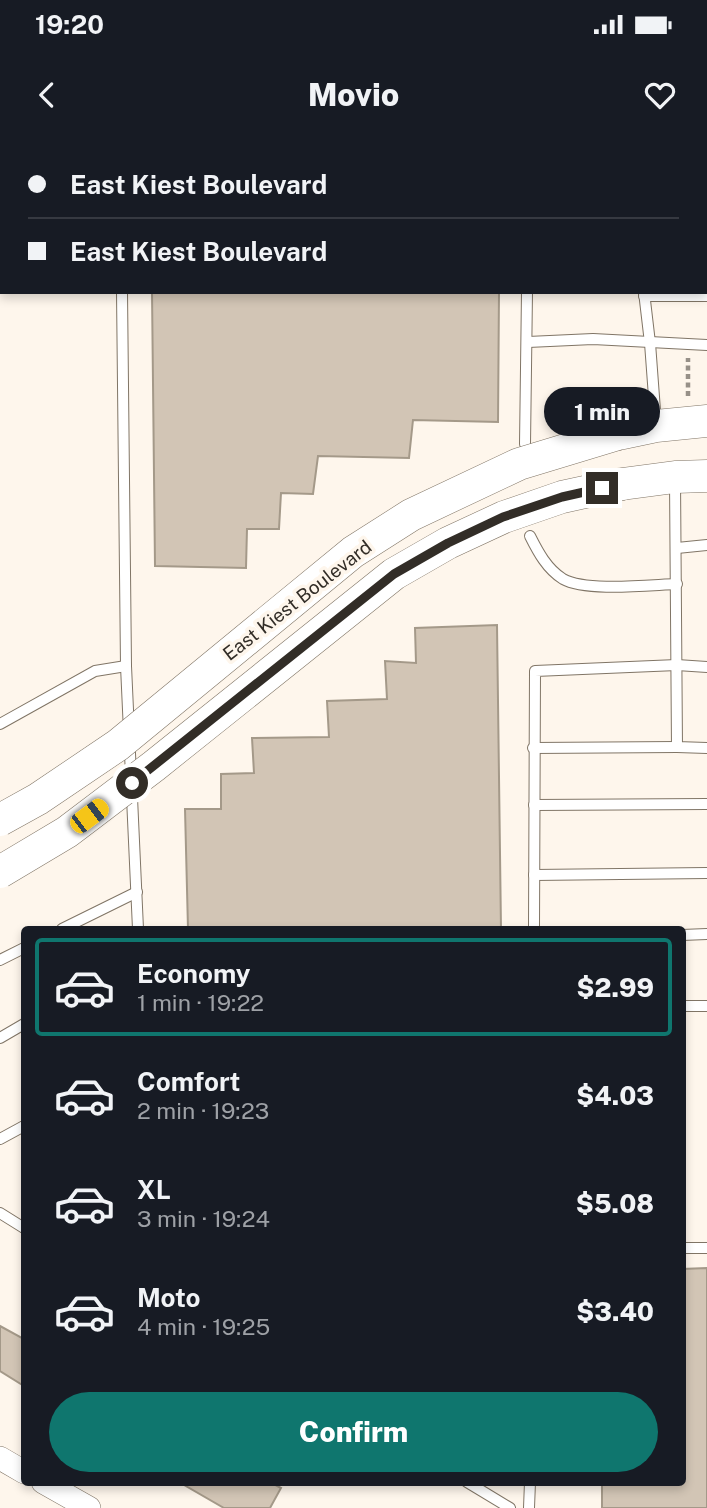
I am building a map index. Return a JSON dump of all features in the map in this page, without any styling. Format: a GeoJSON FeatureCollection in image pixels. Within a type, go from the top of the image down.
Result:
{"type":"FeatureCollection","features":[{"type":"Feature","properties":{"kind":"main road","name":"East Kiest Boulevard"},"geometry":{"type":"LineString","coordinates":[[0,820],[38,799],[118,745],[353,552],[411,515],[519,464],[618,434],[656,426],[707,421]]}},
{"type":"Feature","properties":{"kind":"main road","name":"East Kiest Boulevard"},"geometry":{"type":"LineString","coordinates":[[0,872],[67,832],[143,775],[394,574],[448,543],[503,517],[562,497],[622,484],[707,476]]}},
{"type":"Feature","properties":{"kind":"street"},"geometry":{"type":"LineString","coordinates":[[0,1458],[21,1470]]}},
{"type":"Feature","properties":{"kind":"street"},"geometry":{"type":"LineString","coordinates":[[50,1486],[89,1508]]}},
{"type":"Feature","properties":{"kind":"lane"},"geometry":{"type":"LineString","coordinates":[[122,294],[126,666],[138,926]]}},
{"type":"Feature","properties":{"kind":"lane"},"geometry":{"type":"LineString","coordinates":[[525,444],[527,294]]}},
{"type":"Feature","properties":{"kind":"lane"},"geometry":{"type":"LineString","coordinates":[[656,426],[644,294],[707,296]]}},
{"type":"Feature","properties":{"kind":"lane"},"geometry":{"type":"LineString","coordinates":[[527,342],[593,339],[707,345]]}},
{"type":"Feature","properties":{"kind":"lane"},"geometry":{"type":"LineString","coordinates":[[675,477],[677,747]]}},
{"type":"Feature","properties":{"kind":"lane"},"geometry":{"type":"LineString","coordinates":[[530,536],[542,559],[564,579],[595,586],[677,584]]}},
{"type":"Feature","properties":{"kind":"lane"},"geometry":{"type":"LineString","coordinates":[[677,548],[707,545]]}},
{"type":"Feature","properties":{"kind":"lane"},"geometry":{"type":"LineString","coordinates":[[534,926],[535,671],[677,665],[707,667]]}},
{"type":"Feature","properties":{"kind":"lane"},"geometry":{"type":"LineString","coordinates":[[1,723],[95,671],[126,666]]}},
{"type":"Feature","properties":{"kind":"lane"},"geometry":{"type":"LineString","coordinates":[[533,748],[707,748]]}},
{"type":"Feature","properties":{"kind":"lane"},"geometry":{"type":"LineString","coordinates":[[534,805],[707,804]]}},
{"type":"Feature","properties":{"kind":"lane"},"geometry":{"type":"LineString","coordinates":[[534,875],[707,873]]}},
{"type":"Feature","properties":{"kind":"lane"},"geometry":{"type":"LineString","coordinates":[[68,926],[137,892]]}},
{"type":"Feature","properties":{"kind":"lane"},"geometry":{"type":"LineString","coordinates":[[686,935],[707,934]]}},
{"type":"Feature","properties":{"kind":"lane"},"geometry":{"type":"LineString","coordinates":[[0,960],[21,950]]}},
{"type":"Feature","properties":{"kind":"lane"},"geometry":{"type":"LineString","coordinates":[[686,1006],[707,1006]]}},
{"type":"Feature","properties":{"kind":"lane"},"geometry":{"type":"LineString","coordinates":[[0,1038],[21,1026]]}},
{"type":"Feature","properties":{"kind":"lane"},"geometry":{"type":"LineString","coordinates":[[0,1139],[21,1128]]}},
{"type":"Feature","properties":{"kind":"lane"},"geometry":{"type":"LineString","coordinates":[[0,1213],[21,1226]]}},
{"type":"Feature","properties":{"kind":"lane"},"geometry":{"type":"LineString","coordinates":[[686,1248],[707,1248]]}},
{"type":"Feature","properties":{"kind":"lane"},"geometry":{"type":"LineString","coordinates":[[474,1486],[510,1508]]}},
{"type":"Feature","properties":{"kind":"lane"},"geometry":{"type":"LineString","coordinates":[[529,1508],[530,1486]]}},
{"type":"Feature","properties":{"kind":"path"},"geometry":{"type":"LineString","coordinates":[[688,396],[689,345]]}},
{"type":"Feature","properties":{"kind":"building"},"geometry":{"type":"Polygon","coordinates":[[[152,294],[499,294],[498,422],[413,420],[409,458],[318,456],[313,494],[281,493],[279,529],[247,529],[246,568],[155,566],[152,294]]]}},
{"type":"Feature","properties":{"kind":"building"},"geometry":{"type":"Polygon","coordinates":[[[497,625],[501,926],[188,926],[185,809],[221,809],[221,774],[254,773],[252,738],[329,737],[327,701],[387,699],[385,661],[416,663],[415,628],[497,625]]]}},
{"type":"Feature","properties":{"kind":"building"},"geometry":{"type":"Polygon","coordinates":[[[707,1268],[707,1508],[602,1508],[602,1486],[686,1486],[686,1269],[707,1268]]]}},
{"type":"Feature","properties":{"kind":"building"},"geometry":{"type":"Polygon","coordinates":[[[0,1326],[21,1337],[21,1384],[0,1371],[0,1326]]]}},
{"type":"Feature","properties":{"kind":"building"},"geometry":{"type":"Polygon","coordinates":[[[186,1486],[281,1488],[270,1508],[224,1508],[186,1486]]]}},
{"type":"Feature","properties":{"kind":"route"},"geometry":{"type":"LineString","coordinates":[[132,783],[394,574],[448,543],[503,517],[562,497],[602,488]]}}]}
